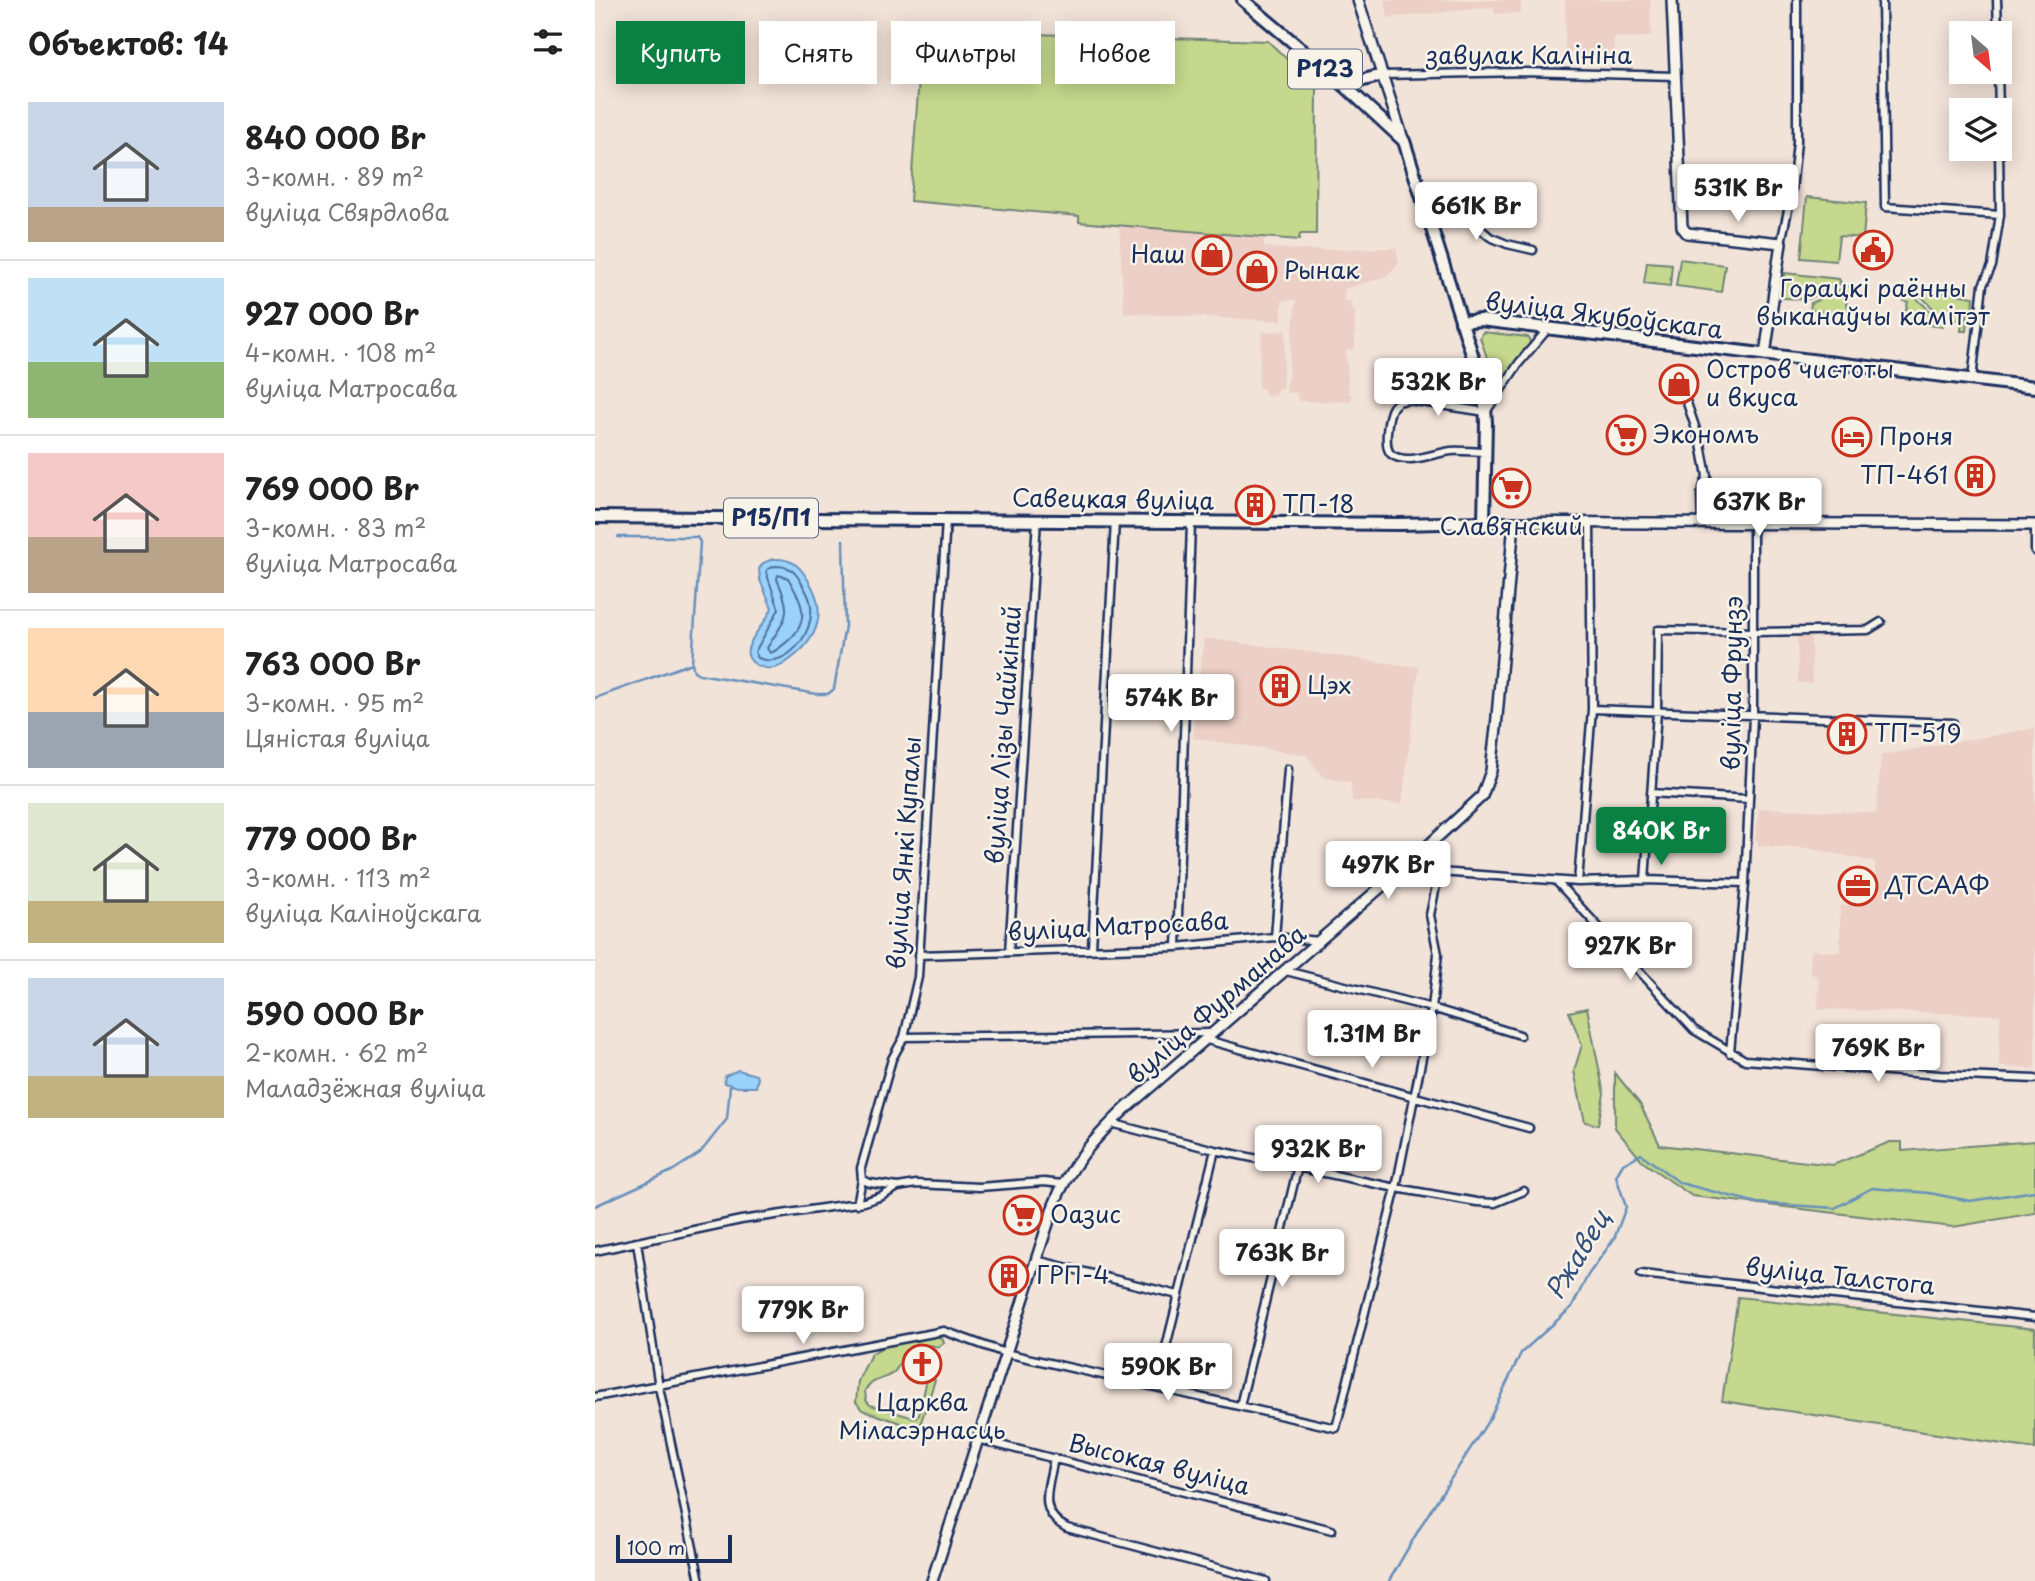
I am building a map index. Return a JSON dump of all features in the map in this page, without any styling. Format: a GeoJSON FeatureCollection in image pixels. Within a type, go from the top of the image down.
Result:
{"type":"FeatureCollection","features":[{"type":"Feature","properties":{"kind":"main road","name":"Р123"},"geometry":{"type":"LineString","coordinates":[[1243,0],[1346,87],[1404,141],[1461,322]]}},
{"type":"Feature","properties":{"kind":"main road"},"geometry":{"type":"LineString","coordinates":[[1358,0],[1404,141]]}},
{"type":"Feature","properties":{"kind":"main road"},"geometry":{"type":"LineString","coordinates":[[1672,0],[1682,227],[1687,233],[1781,243],[1765,355]]}},
{"type":"Feature","properties":{"kind":"main road"},"geometry":{"type":"LineString","coordinates":[[1346,87],[1383,75]]}},
{"type":"Feature","properties":{"kind":"main road","name":"вуліца Якубоўскага"},"geometry":{"type":"LineString","coordinates":[[1461,322],[1480,320],[2035,387]]}},
{"type":"Feature","properties":{"kind":"main road"},"geometry":{"type":"LineString","coordinates":[[1461,322],[1484,392],[1486,412],[1483,522]]}},
{"type":"Feature","properties":{"kind":"main road","name":"Р15/П1"},"geometry":{"type":"LineString","coordinates":[[595,517],[946,520]]}},
{"type":"Feature","properties":{"kind":"main road","name":"Савецкая вуліца"},"geometry":{"type":"LineString","coordinates":[[946,520],[2035,525]]}},
{"type":"Feature","properties":{"kind":"main road","name":"вуліца Фурманава"},"geometry":{"type":"LineString","coordinates":[[932,1581],[1062,1184],[1077,1160],[1110,1123],[1216,1033],[1482,796],[1491,771],[1514,522]]}},
{"type":"Feature","properties":{"kind":"street"},"geometry":{"type":"LineString","coordinates":[[1781,243],[1792,191],[1797,142],[1797,0]]}},
{"type":"Feature","properties":{"kind":"street"},"geometry":{"type":"LineString","coordinates":[[1882,0],[1885,207],[2000,215]]}},
{"type":"Feature","properties":{"kind":"street"},"geometry":{"type":"LineString","coordinates":[[1997,0],[1998,21]]}},
{"type":"Feature","properties":{"kind":"street","name":"завулак Калініна"},"geometry":{"type":"LineString","coordinates":[[1383,75],[1523,72],[1675,76]]}},
{"type":"Feature","properties":{"kind":"street"},"geometry":{"type":"LineString","coordinates":[[1972,379],[1983,285],[1991,266],[2000,215],[1999,161]]}},
{"type":"Feature","properties":{"kind":"street"},"geometry":{"type":"LineString","coordinates":[[1425,205],[1450,204],[1499,242],[1533,250]]}},
{"type":"Feature","properties":{"kind":"street"},"geometry":{"type":"LineString","coordinates":[[1484,452],[1452,451],[1403,458],[1391,455],[1386,448],[1386,440],[1391,409],[1397,403],[1408,400],[1486,412],[1547,330]]}},
{"type":"Feature","properties":{"kind":"street"},"geometry":{"type":"LineString","coordinates":[[1688,403],[1707,476],[1701,495],[1702,524]]}},
{"type":"Feature","properties":{"kind":"street","name":"вуліца Янкі Купалы"},"geometry":{"type":"LineString","coordinates":[[857,1204],[862,1180],[861,1168],[888,1071],[904,1037],[918,977],[946,520]]}},
{"type":"Feature","properties":{"kind":"street","name":"вуліца Лізы Чайкінай"},"geometry":{"type":"LineString","coordinates":[[1009,952],[1037,520]]}},
{"type":"Feature","properties":{"kind":"street"},"geometry":{"type":"LineString","coordinates":[[1092,948],[1115,521]]}},
{"type":"Feature","properties":{"kind":"street"},"geometry":{"type":"LineString","coordinates":[[1177,947],[1191,523]]}},
{"type":"Feature","properties":{"kind":"street"},"geometry":{"type":"LineString","coordinates":[[1578,882],[1592,709],[1590,523]]}},
{"type":"Feature","properties":{"kind":"street","name":"вуліца Фрунзэ"},"geometry":{"type":"LineString","coordinates":[[1730,1053],[1745,883],[1753,716],[1753,523]]}},
{"type":"Feature","properties":{"kind":"street"},"geometry":{"type":"LineString","coordinates":[[2035,525],[2035,551]]}},
{"type":"Feature","properties":{"kind":"street"},"geometry":{"type":"LineString","coordinates":[[1645,880],[1657,712],[1658,630],[1868,630],[1881,622]]}},
{"type":"Feature","properties":{"kind":"street"},"geometry":{"type":"LineString","coordinates":[[1592,709],[1953,723]]}},
{"type":"Feature","properties":{"kind":"street"},"geometry":{"type":"LineString","coordinates":[[1275,937],[1288,769]]}},
{"type":"Feature","properties":{"kind":"street"},"geometry":{"type":"LineString","coordinates":[[1651,793],[1749,799]]}},
{"type":"Feature","properties":{"kind":"street"},"geometry":{"type":"LineString","coordinates":[[1418,855],[1439,872],[1578,882],[1645,880],[1745,883]]}},
{"type":"Feature","properties":{"kind":"street"},"geometry":{"type":"LineString","coordinates":[[595,1397],[944,1331],[1005,1353],[1336,1428],[1396,1188],[1432,1007],[1438,954],[1430,915],[1439,872]]}},
{"type":"Feature","properties":{"kind":"street"},"geometry":{"type":"LineString","coordinates":[[1556,881],[1674,1011],[1694,1030],[1730,1053],[1753,1062],[2035,1079]]}},
{"type":"Feature","properties":{"kind":"street","name":"вуліца Матросава"},"geometry":{"type":"LineString","coordinates":[[919,955],[1177,947],[1275,937],[1319,941]]}},
{"type":"Feature","properties":{"kind":"street"},"geometry":{"type":"LineString","coordinates":[[1286,971],[1432,1007],[1520,1035]]}},
{"type":"Feature","properties":{"kind":"street"},"geometry":{"type":"LineString","coordinates":[[904,1037],[1216,1033]]}},
{"type":"Feature","properties":{"kind":"street"},"geometry":{"type":"LineString","coordinates":[[1207,1040],[1529,1128]]}},
{"type":"Feature","properties":{"kind":"street"},"geometry":{"type":"LineString","coordinates":[[1110,1123],[1215,1150],[1396,1188],[1485,1203],[1501,1201],[1524,1191]]}},
{"type":"Feature","properties":{"kind":"street"},"geometry":{"type":"LineString","coordinates":[[1156,1387],[1215,1150]]}},
{"type":"Feature","properties":{"kind":"street"},"geometry":{"type":"LineString","coordinates":[[1240,1405],[1298,1166]]}},
{"type":"Feature","properties":{"kind":"street"},"geometry":{"type":"LineString","coordinates":[[862,1180],[898,1187],[916,1184],[979,1187],[1044,1182],[1062,1184]]}},
{"type":"Feature","properties":{"kind":"street"},"geometry":{"type":"LineString","coordinates":[[595,1251],[741,1220],[857,1204],[882,1196],[898,1187]]}},
{"type":"Feature","properties":{"kind":"street"},"geometry":{"type":"LineString","coordinates":[[637,1242],[659,1387],[700,1581]]}},
{"type":"Feature","properties":{"kind":"street"},"geometry":{"type":"LineString","coordinates":[[1036,1260],[1178,1295]]}},
{"type":"Feature","properties":{"kind":"street","name":"вуліца Талстога"},"geometry":{"type":"LineString","coordinates":[[1641,1274],[2035,1317]]}},
{"type":"Feature","properties":{"kind":"street","name":"Высокая вуліца"},"geometry":{"type":"LineString","coordinates":[[977,1439],[1332,1530]]}},
{"type":"Feature","properties":{"kind":"street"},"geometry":{"type":"LineString","coordinates":[[1054,1458],[1047,1496],[1048,1513],[1055,1522],[1067,1528],[1266,1581]]}},
{"type":"Feature","properties":{"kind":"shaded area"},"geometry":{"type":"Polygon","coordinates":[[[1385,0],[1521,0],[1521,13],[1495,14],[1494,7],[1388,18],[1385,0]]]}},
{"type":"Feature","properties":{"kind":"shaded area"},"geometry":{"type":"Polygon","coordinates":[[[1565,0],[1650,0],[1651,37],[1614,38],[1614,60],[1576,58],[1576,53],[1565,53],[1565,0]]]}},
{"type":"Feature","properties":{"kind":"shaded area","name":"Рынак"},"geometry":{"type":"Polygon","coordinates":[[[1119,225],[1264,237],[1264,247],[1300,250],[1396,248],[1399,264],[1385,277],[1345,289],[1344,301],[1351,301],[1351,309],[1355,309],[1355,349],[1346,350],[1349,394],[1353,394],[1350,402],[1298,401],[1297,393],[1286,393],[1296,300],[1282,301],[1282,321],[1124,313],[1119,225]]]}},
{"type":"Feature","properties":{"kind":"shaded area"},"geometry":{"type":"Polygon","coordinates":[[[1286,331],[1282,390],[1276,390],[1275,395],[1266,396],[1264,389],[1258,388],[1262,332],[1286,331]]]}},
{"type":"Feature","properties":{"kind":"shaded area"},"geometry":{"type":"Polygon","coordinates":[[[1811,635],[1812,683],[1798,683],[1797,636],[1811,635]]]}},
{"type":"Feature","properties":{"kind":"shaded area"},"geometry":{"type":"Polygon","coordinates":[[[1204,638],[1419,667],[1402,804],[1352,801],[1351,783],[1323,777],[1306,755],[1193,738],[1204,638]]]}},
{"type":"Feature","properties":{"kind":"shaded area"},"geometry":{"type":"Polygon","coordinates":[[[2035,728],[2035,1068],[1999,1067],[2000,1015],[1818,1009],[1819,979],[1810,972],[1811,950],[1840,952],[1840,906],[1874,899],[1875,862],[1807,848],[1758,846],[1758,841],[1755,840],[1759,808],[1876,813],[1881,755],[2035,728]]]}},
{"type":"Feature","properties":{"kind":"green space"},"geometry":{"type":"Polygon","coordinates":[[[1041,34],[1055,35],[1055,84],[1175,84],[1175,38],[1268,41],[1317,88],[1316,234],[1300,234],[1299,240],[1079,222],[1079,216],[910,201],[919,84],[1041,84],[1041,34]]]}},
{"type":"Feature","properties":{"kind":"green space"},"geometry":{"type":"Polygon","coordinates":[[[1807,197],[1866,203],[1863,238],[1839,236],[1836,261],[1801,258],[1807,197]]]}},
{"type":"Feature","properties":{"kind":"green space"},"geometry":{"type":"Polygon","coordinates":[[[1680,259],[1725,265],[1721,292],[1676,286],[1680,259]]]}},
{"type":"Feature","properties":{"kind":"green space"},"geometry":{"type":"Polygon","coordinates":[[[1647,262],[1672,264],[1670,286],[1644,283],[1647,262]]]}},
{"type":"Feature","properties":{"kind":"green space"},"geometry":{"type":"Polygon","coordinates":[[[1785,273],[1839,279],[1841,283],[1808,299],[1783,298],[1785,273]]]}},
{"type":"Feature","properties":{"kind":"green space"},"geometry":{"type":"Polygon","coordinates":[[[1847,286],[1853,288],[1846,305],[1851,307],[1849,315],[1810,310],[1811,303],[1847,286]]]}},
{"type":"Feature","properties":{"kind":"green space"},"geometry":{"type":"Polygon","coordinates":[[[1917,288],[1974,297],[1973,309],[1968,310],[1966,331],[1961,331],[1962,321],[1949,318],[1945,320],[1916,291],[1917,288]]]}},
{"type":"Feature","properties":{"kind":"green space"},"geometry":{"type":"Polygon","coordinates":[[[1905,294],[1913,295],[1943,323],[1942,327],[1901,321],[1902,311],[1906,311],[1908,302],[1904,301],[1905,294]]]}},
{"type":"Feature","properties":{"kind":"green space"},"geometry":{"type":"Polygon","coordinates":[[[1483,332],[1528,337],[1531,344],[1500,385],[1496,384],[1480,337],[1483,332]]]}},
{"type":"Feature","properties":{"kind":"green space"},"geometry":{"type":"Polygon","coordinates":[[[1587,1008],[1604,1094],[1598,1125],[1585,1122],[1574,1071],[1582,1045],[1569,1012],[1587,1008]]]}},
{"type":"Feature","properties":{"kind":"green space"},"geometry":{"type":"Polygon","coordinates":[[[1615,1073],[1640,1104],[1660,1145],[1833,1165],[1890,1142],[1902,1142],[1902,1151],[2035,1141],[2035,1213],[1953,1227],[1692,1196],[1643,1162],[1615,1128],[1615,1073]]]}},
{"type":"Feature","properties":{"kind":"green space"},"geometry":{"type":"Polygon","coordinates":[[[1738,1297],[2035,1329],[2035,1449],[1722,1401],[1738,1297]]]}},
{"type":"Feature","properties":{"kind":"green space"},"geometry":{"type":"Polygon","coordinates":[[[938,1336],[944,1343],[938,1347],[930,1345],[905,1351],[894,1372],[872,1383],[865,1390],[866,1400],[870,1405],[914,1418],[919,1415],[927,1379],[935,1380],[920,1425],[912,1427],[862,1410],[856,1402],[858,1381],[871,1354],[885,1346],[938,1336]]]}},
{"type":"Feature","properties":{"kind":"water"},"geometry":{"type":"Polygon","coordinates":[[[773,559],[791,562],[803,572],[815,594],[819,614],[814,633],[801,650],[784,664],[770,668],[760,667],[752,662],[748,649],[772,608],[760,580],[759,569],[763,563],[773,559]]]}},
{"type":"Feature","properties":{"kind":"water"},"geometry":{"type":"Polygon","coordinates":[[[738,1070],[756,1075],[756,1087],[738,1087],[724,1083],[725,1076],[738,1070]]]}},
{"type":"Feature","properties":{"kind":"waterway"},"geometry":{"type":"LineString","coordinates":[[595,698],[692,663],[700,542],[697,537],[618,537]]}},
{"type":"Feature","properties":{"kind":"waterway"},"geometry":{"type":"LineString","coordinates":[[692,663],[694,671],[699,674],[828,694],[834,689],[845,626],[843,540]]}},
{"type":"Feature","properties":{"kind":"waterway"},"geometry":{"type":"LineString","coordinates":[[595,1206],[672,1171],[700,1153],[727,1119],[730,1086]]}},
{"type":"Feature","properties":{"kind":"waterway","name":"Ржавец"},"geometry":{"type":"LineString","coordinates":[[1389,1581],[1490,1418],[1521,1353],[1572,1307],[1588,1275],[1614,1239],[1626,1207],[1616,1176],[1623,1164],[1641,1154],[1680,1183],[1757,1203],[1835,1208],[1872,1188],[1929,1193],[1970,1201],[2035,1191]]}},
{"type":"Feature","properties":{"kind":"place","name":"Горацкі раённы выканаўчы камітэт"},"geometry":{"type":"Point","coordinates":[1873,250]}},
{"type":"Feature","properties":{"kind":"place","name":"Наш"},"geometry":{"type":"Point","coordinates":[1212,255]}},
{"type":"Feature","properties":{"kind":"place","name":"Рынак"},"geometry":{"type":"Point","coordinates":[1257,271]}},
{"type":"Feature","properties":{"kind":"place","name":"Остров чистоты и вкуса"},"geometry":{"type":"Point","coordinates":[1679,384]}},
{"type":"Feature","properties":{"kind":"place","name":"Экономъ"},"geometry":{"type":"Point","coordinates":[1626,435]}},
{"type":"Feature","properties":{"kind":"place","name":"Проня"},"geometry":{"type":"Point","coordinates":[1852,437]}},
{"type":"Feature","properties":{"kind":"place","name":"ТП-461"},"geometry":{"type":"Point","coordinates":[1975,476]}},
{"type":"Feature","properties":{"kind":"place","name":"Славянский"},"geometry":{"type":"Point","coordinates":[1511,488]}},
{"type":"Feature","properties":{"kind":"place","name":"ТП-18"},"geometry":{"type":"Point","coordinates":[1255,505]}},
{"type":"Feature","properties":{"kind":"place","name":"Цэх"},"geometry":{"type":"Point","coordinates":[1280,686]}},
{"type":"Feature","properties":{"kind":"place","name":"ТП-519"},"geometry":{"type":"Point","coordinates":[1847,734]}},
{"type":"Feature","properties":{"kind":"place","name":"ДТСААФ"},"geometry":{"type":"Point","coordinates":[1858,886]}},
{"type":"Feature","properties":{"kind":"place","name":"Оазис"},"geometry":{"type":"Point","coordinates":[1023,1215]}},
{"type":"Feature","properties":{"kind":"place","name":"ГРП-4"},"geometry":{"type":"Point","coordinates":[1009,1276]}},
{"type":"Feature","properties":{"kind":"place","name":"Царква Міласэрнасць"},"geometry":{"type":"Point","coordinates":[922,1364]}}]}
